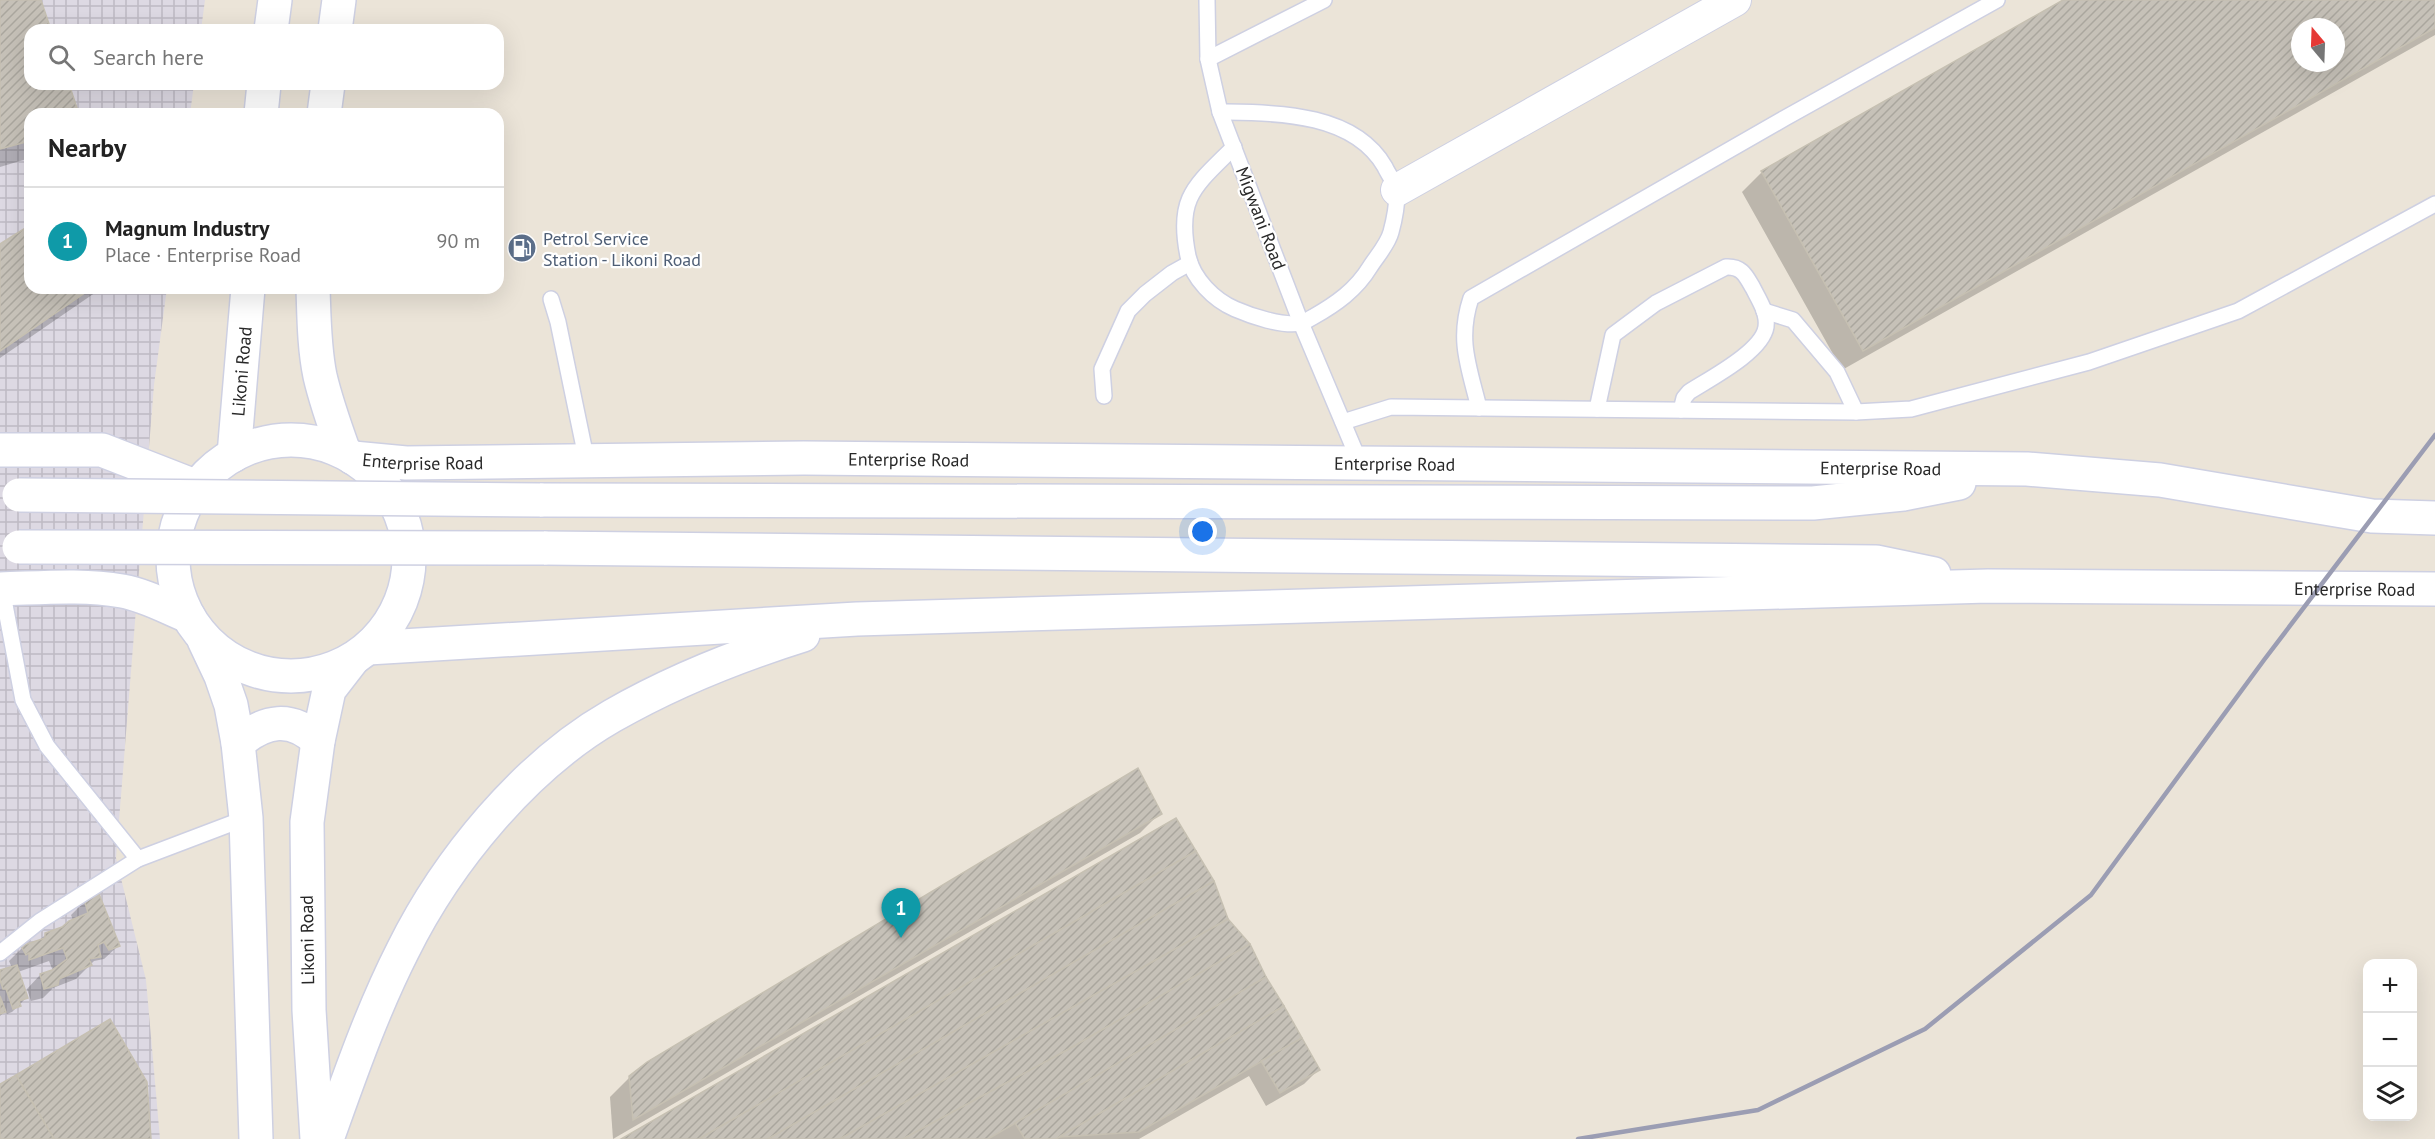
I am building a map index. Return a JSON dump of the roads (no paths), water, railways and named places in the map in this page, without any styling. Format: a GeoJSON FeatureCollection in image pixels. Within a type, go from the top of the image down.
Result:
{"type":"FeatureCollection","features":[{"type":"Feature","properties":{"kind":"main road"},"geometry":{"type":"LineString","coordinates":[[272,24],[275,0]]}},
{"type":"Feature","properties":{"kind":"main road"},"geometry":{"type":"LineString","coordinates":[[336,24],[339,0]]}},
{"type":"Feature","properties":{"kind":"main road"},"geometry":{"type":"LineString","coordinates":[[262,108],[263,90]]}},
{"type":"Feature","properties":{"kind":"main road"},"geometry":{"type":"LineString","coordinates":[[325,108],[327,90]]}},
{"type":"Feature","properties":{"kind":"main road","name":"Likoni Road"},"geometry":{"type":"LineString","coordinates":[[234,455],[247,294]]}},
{"type":"Feature","properties":{"kind":"main road"},"geometry":{"type":"LineString","coordinates":[[313,294],[320,375],[328,408],[349,455]]}},
{"type":"Feature","properties":{"kind":"main road"},"geometry":{"type":"LineString","coordinates":[[256,1139],[246,818],[238,743],[231,705],[220,676],[177,591],[172,564],[177,527],[183,510],[197,487],[234,455],[269,442],[307,441],[349,455]]}},
{"type":"Feature","properties":{"kind":"main road"},"geometry":{"type":"LineString","coordinates":[[0,450],[102,450],[197,487]]}},
{"type":"Feature","properties":{"kind":"main road","name":"Likoni Road"},"geometry":{"type":"LineString","coordinates":[[317,1139],[309,1010],[306,856],[307,822],[318,741],[329,690],[392,620],[406,586],[410,549],[401,513],[381,481],[349,455]]}},
{"type":"Feature","properties":{"kind":"main road","name":"Enterprise Road"},"geometry":{"type":"LineString","coordinates":[[349,455],[406,463],[804,458],[2026,469],[2160,480],[2372,516],[2435,518]]}},
{"type":"Feature","properties":{"kind":"main road"},"geometry":{"type":"LineString","coordinates":[[0,495],[540,500],[1813,503],[1903,494],[2026,469]]}},
{"type":"Feature","properties":{"kind":"main road"},"geometry":{"type":"LineString","coordinates":[[0,547],[568,549],[1876,562],[1988,586]]}},
{"type":"Feature","properties":{"kind":"main road","name":"Enterprise Road"},"geometry":{"type":"LineString","coordinates":[[360,653],[857,619],[1988,586],[2435,589]]}},
{"type":"Feature","properties":{"kind":"main road"},"geometry":{"type":"LineString","coordinates":[[1,589],[85,587],[123,591],[148,599],[195,627],[228,658],[258,672],[290,676],[323,672],[360,653]]}},
{"type":"Feature","properties":{"kind":"main road"},"geometry":{"type":"LineString","coordinates":[[327,1139],[369,1022],[403,948],[447,875],[499,811],[549,761],[610,717],[683,678],[760,648],[857,619]]}},
{"type":"Feature","properties":{"kind":"main road"},"geometry":{"type":"LineString","coordinates":[[238,743],[264,725],[278,724],[308,731],[318,741]]}},
{"type":"Feature","properties":{"kind":"street"},"geometry":{"type":"LineString","coordinates":[[1397,190],[1735,0]]}},
{"type":"Feature","properties":{"kind":"lane","name":"Migwani Road"},"geometry":{"type":"LineString","coordinates":[[1208,0],[1208,59],[1220,112],[1301,323],[1360,463]]}},
{"type":"Feature","properties":{"kind":"lane"},"geometry":{"type":"LineString","coordinates":[[1208,59],[1324,0]]}},
{"type":"Feature","properties":{"kind":"lane"},"geometry":{"type":"LineString","coordinates":[[1479,408],[1463,343],[1465,315],[1471,298],[1785,118],[1997,0]]}},
{"type":"Feature","properties":{"kind":"lane"},"geometry":{"type":"LineString","coordinates":[[1220,112],[1276,113],[1328,123],[1359,139],[1379,158],[1397,190],[1391,234],[1365,275],[1338,303],[1301,323],[1272,322],[1230,307],[1216,299],[1203,285],[1190,263],[1183,223],[1186,209],[1196,184],[1234,147]]}},
{"type":"Feature","properties":{"kind":"lane"},"geometry":{"type":"LineString","coordinates":[[1343,422],[1391,407],[1856,412],[1911,409],[2090,362],[2238,311],[2435,204]]}},
{"type":"Feature","properties":{"kind":"lane"},"geometry":{"type":"LineString","coordinates":[[1104,396],[1102,369],[1128,311],[1165,278],[1190,263]]}},
{"type":"Feature","properties":{"kind":"lane"},"geometry":{"type":"LineString","coordinates":[[1597,409],[1613,335],[1656,303],[1726,267],[1742,270],[1764,311],[1766,326],[1762,338],[1750,351],[1689,392],[1684,399],[1682,410]]}},
{"type":"Feature","properties":{"kind":"lane"},"geometry":{"type":"LineString","coordinates":[[551,299],[558,322],[587,462]]}},
{"type":"Feature","properties":{"kind":"lane"},"geometry":{"type":"LineString","coordinates":[[1764,311],[1793,320],[1837,372],[1856,412]]}},
{"type":"Feature","properties":{"kind":"lane"},"geometry":{"type":"LineString","coordinates":[[1,589],[23,700],[46,746],[138,859]]}},
{"type":"Feature","properties":{"kind":"lane"},"geometry":{"type":"LineString","coordinates":[[0,953],[40,921],[138,859],[246,818]]}},
{"type":"Feature","properties":{"kind":"railway"},"geometry":{"type":"LineString","coordinates":[[1578,1139],[1758,1110],[1925,1029],[2091,895],[2264,660],[2435,435]]}},
{"type":"Feature","properties":{"kind":"place","name":"Petrol Service Station - Likoni Road"},"geometry":{"type":"Point","coordinates":[522,248]}},
{"type":"Feature","properties":{"kind":"place","name":"Magnum Industry"},"geometry":{"type":"Point","coordinates":[901,938]}}]}
